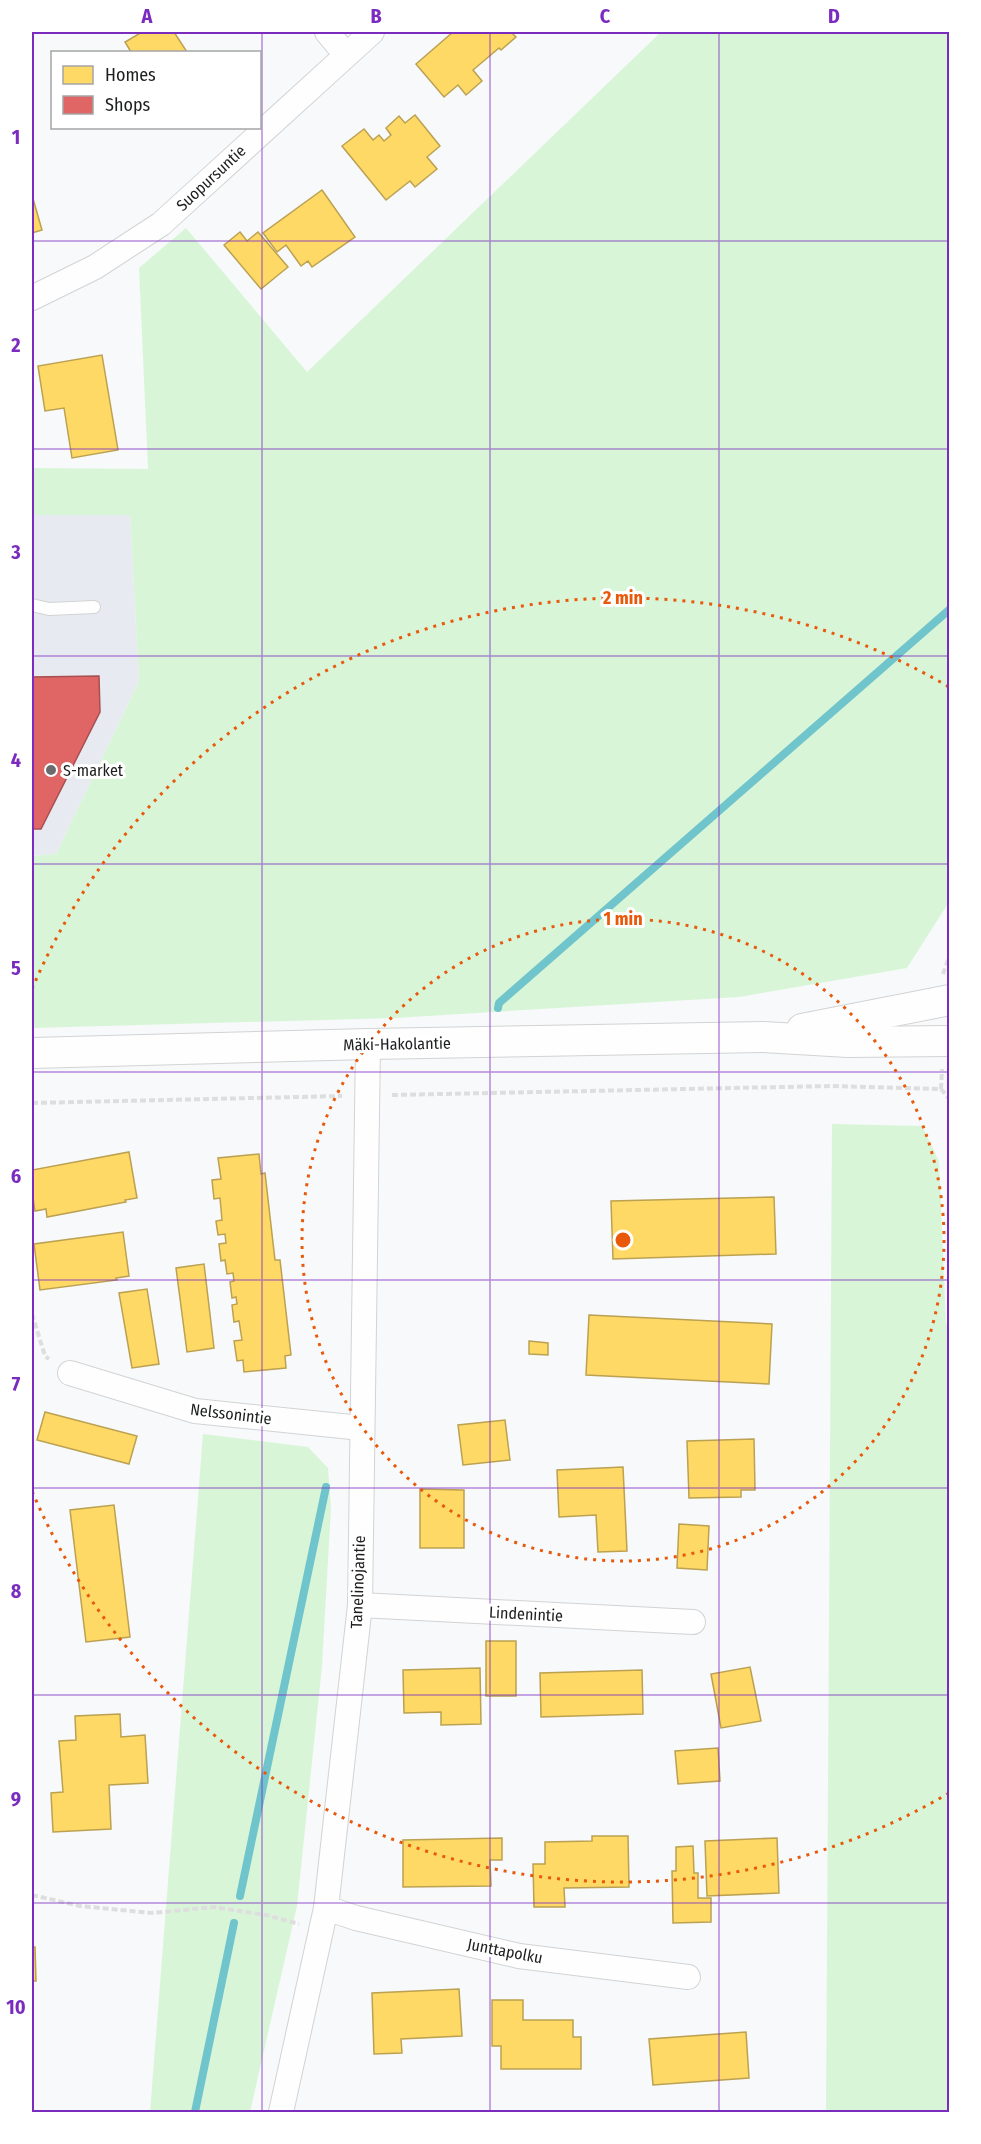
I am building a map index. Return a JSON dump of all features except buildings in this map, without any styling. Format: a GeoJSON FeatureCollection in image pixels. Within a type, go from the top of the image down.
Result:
{"type":"FeatureCollection","features":[{"type":"Feature","properties":{"kind":"street"},"geometry":{"type":"LineString","coordinates":[[327,32],[346,55]]}},
{"type":"Feature","properties":{"kind":"street","name":"Suopursuntie"},"geometry":{"type":"LineString","coordinates":[[32,298],[95,267],[161,224],[372,32]]}},
{"type":"Feature","properties":{"kind":"street","name":"Mäki-Hakolantie"},"geometry":{"type":"LineString","coordinates":[[763,1037],[950,1000]]}},
{"type":"Feature","properties":{"kind":"street","name":"Mäki-Hakolantie"},"geometry":{"type":"LineString","coordinates":[[32,1053],[763,1037],[848,1042],[950,1041]]}},
{"type":"Feature","properties":{"kind":"street","name":"Tanelinojantie"},"geometry":{"type":"LineString","coordinates":[[281,2112],[324,1919],[360,1605],[368,1044]]}},
{"type":"Feature","properties":{"kind":"street","name":"Nelssonintie"},"geometry":{"type":"LineString","coordinates":[[70,1373],[195,1411],[361,1428]]}},
{"type":"Feature","properties":{"kind":"street","name":"Lindenintie"},"geometry":{"type":"LineString","coordinates":[[360,1605],[693,1622]]}},
{"type":"Feature","properties":{"kind":"street","name":"Junttapolku"},"geometry":{"type":"LineString","coordinates":[[324,1919],[356,1918],[519,1956],[688,1977]]}},
{"type":"Feature","properties":{"kind":"lane"},"geometry":{"type":"LineString","coordinates":[[32,605],[49,609],[94,607]]}},
{"type":"Feature","properties":{"kind":"path"},"geometry":{"type":"LineString","coordinates":[[32,1102],[831,1086],[941,1089],[950,1100]]}},
{"type":"Feature","properties":{"kind":"path"},"geometry":{"type":"LineString","coordinates":[[32,1314],[45,1356],[70,1373]]}},
{"type":"Feature","properties":{"kind":"path"},"geometry":{"type":"LineString","coordinates":[[32,1894],[80,1906],[152,1913],[214,1907],[266,1916],[324,1919]]}},
{"type":"Feature","properties":{"kind":"shaded area"},"geometry":{"type":"Polygon","coordinates":[[[32,515],[130,515],[139,681],[56,854],[32,856],[32,515]]]}},
{"type":"Feature","properties":{"kind":"green space"},"geometry":{"type":"Polygon","coordinates":[[[661,32],[949,32],[949,902],[907,968],[739,997],[395,1018],[32,1028],[32,856],[56,854],[139,681],[130,515],[32,515],[32,468],[148,469],[139,268],[186,228],[307,372],[661,32]]]}},
{"type":"Feature","properties":{"kind":"green space"},"geometry":{"type":"Polygon","coordinates":[[[832,1124],[922,1126],[939,1161],[946,1323],[950,1326],[949,2112],[826,2112],[832,1124]]]}},
{"type":"Feature","properties":{"kind":"green space"},"geometry":{"type":"Polygon","coordinates":[[[203,1434],[308,1447],[328,1468],[331,1508],[322,1666],[297,1906],[250,2112],[150,2112],[203,1434]]]}},
{"type":"Feature","properties":{"kind":"waterway"},"geometry":{"type":"LineString","coordinates":[[498,1008],[499,1003],[950,609]]}},
{"type":"Feature","properties":{"kind":"waterway"},"geometry":{"type":"LineString","coordinates":[[240,1896],[326,1487]]}},
{"type":"Feature","properties":{"kind":"waterway"},"geometry":{"type":"LineString","coordinates":[[195,2112],[234,1923]]}},
{"type":"Feature","properties":{"kind":"place","name":"S-market"},"geometry":{"type":"Point","coordinates":[51,770]}}]}
